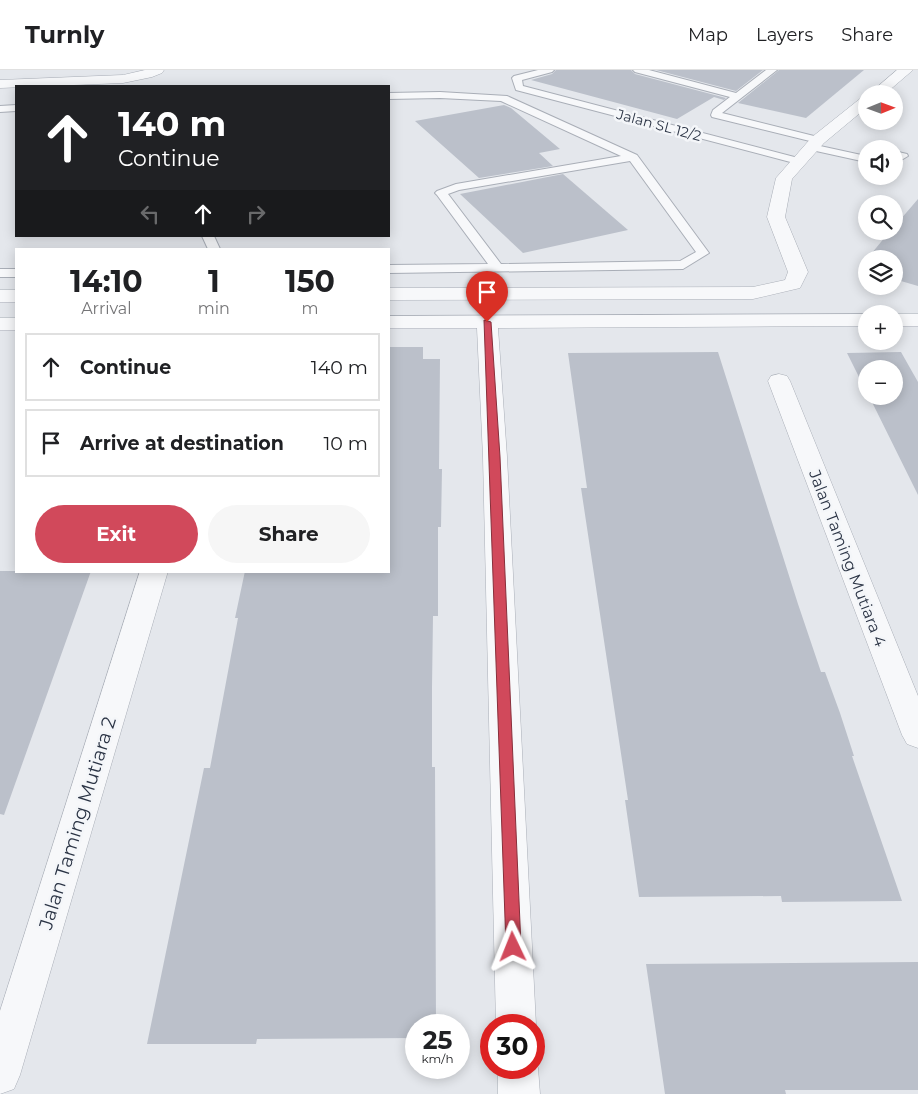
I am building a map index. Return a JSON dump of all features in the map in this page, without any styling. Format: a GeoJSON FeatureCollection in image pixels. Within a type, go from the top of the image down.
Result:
{"type":"FeatureCollection","features":[{"type":"Feature","properties":{"kind":"street"},"geometry":{"type":"LineString","coordinates":[[0,84],[123,79],[157,70]]}},
{"type":"Feature","properties":{"kind":"street"},"geometry":{"type":"LineString","coordinates":[[887,85],[906,70]]}},
{"type":"Feature","properties":{"kind":"street"},"geometry":{"type":"LineString","coordinates":[[390,294],[753,292],[793,284],[798,272],[776,217],[784,178],[817,141],[858,108]]}},
{"type":"Feature","properties":{"kind":"street"},"geometry":{"type":"LineString","coordinates":[[0,296],[15,296]]}},
{"type":"Feature","properties":{"kind":"street"},"geometry":{"type":"LineString","coordinates":[[390,322],[858,320]]}},
{"type":"Feature","properties":{"kind":"street"},"geometry":{"type":"LineString","coordinates":[[903,320],[918,320]]}},
{"type":"Feature","properties":{"kind":"street"},"geometry":{"type":"LineString","coordinates":[[487,322],[495,457],[516,1014]]}},
{"type":"Feature","properties":{"kind":"street"},"geometry":{"type":"LineString","coordinates":[[0,324],[15,324]]}},
{"type":"Feature","properties":{"kind":"street","name":"Jalan Taming Mutiara 4"},"geometry":{"type":"LineString","coordinates":[[779,381],[918,735]]}},
{"type":"Feature","properties":{"kind":"street","name":"Jalan Taming Mutiara 2"},"geometry":{"type":"LineString","coordinates":[[0,1075],[153,573]]}},
{"type":"Feature","properties":{"kind":"street"},"geometry":{"type":"LineString","coordinates":[[518,1079],[519,1094]]}},
{"type":"Feature","properties":{"kind":"lane"},"geometry":{"type":"LineString","coordinates":[[519,88],[517,78],[549,70]]}},
{"type":"Feature","properties":{"kind":"lane"},"geometry":{"type":"LineString","coordinates":[[638,70],[737,96]]}},
{"type":"Feature","properties":{"kind":"lane","name":"Jalan SL 12/2"},"geometry":{"type":"LineString","coordinates":[[772,70],[717,112],[716,115],[817,141]]}},
{"type":"Feature","properties":{"kind":"lane","name":"Jalan SL 12/2"},"geometry":{"type":"LineString","coordinates":[[519,88],[798,161]]}},
{"type":"Feature","properties":{"kind":"lane"},"geometry":{"type":"LineString","coordinates":[[390,96],[440,95],[503,98],[568,126],[633,158],[703,253],[683,265],[390,269]]}},
{"type":"Feature","properties":{"kind":"lane"},"geometry":{"type":"LineString","coordinates":[[0,109],[15,108]]}},
{"type":"Feature","properties":{"kind":"lane"},"geometry":{"type":"LineString","coordinates":[[817,141],[839,140]]}},
{"type":"Feature","properties":{"kind":"lane"},"geometry":{"type":"LineString","coordinates":[[817,141],[858,157]]}},
{"type":"Feature","properties":{"kind":"lane"},"geometry":{"type":"LineString","coordinates":[[497,267],[441,193],[456,187],[633,158]]}},
{"type":"Feature","properties":{"kind":"lane"},"geometry":{"type":"LineString","coordinates":[[0,273],[15,273]]}},
{"type":"Feature","properties":{"kind":"building"},"geometry":{"type":"Polygon","coordinates":[[[556,70],[631,70],[635,74],[726,98],[724,100],[714,97],[677,119],[531,80],[552,74],[556,70]]]}},
{"type":"Feature","properties":{"kind":"building"},"geometry":{"type":"Polygon","coordinates":[[[656,70],[763,70],[736,91],[656,70]]]}},
{"type":"Feature","properties":{"kind":"building"},"geometry":{"type":"Polygon","coordinates":[[[779,70],[864,70],[806,118],[738,103],[779,70]]]}},
{"type":"Feature","properties":{"kind":"building"},"geometry":{"type":"Polygon","coordinates":[[[504,105],[511,108],[560,149],[539,153],[553,166],[479,178],[415,121],[504,105]]]}},
{"type":"Feature","properties":{"kind":"building"},"geometry":{"type":"Polygon","coordinates":[[[563,174],[628,230],[523,253],[460,194],[563,174]]]}},
{"type":"Feature","properties":{"kind":"building"},"geometry":{"type":"Polygon","coordinates":[[[918,199],[918,286],[903,282],[903,250],[874,250],[883,240],[903,240],[903,216],[918,199]]]}},
{"type":"Feature","properties":{"kind":"building"},"geometry":{"type":"Polygon","coordinates":[[[390,347],[423,347],[423,359],[440,359],[439,469],[442,469],[441,527],[438,527],[438,616],[433,616],[432,687],[432,767],[435,767],[436,1014],[405,1014],[405,1038],[257,1039],[256,1044],[147,1044],[204,768],[210,768],[238,618],[235,618],[245,573],[390,573],[390,347]]]}},
{"type":"Feature","properties":{"kind":"building"},"geometry":{"type":"Polygon","coordinates":[[[718,352],[798,604],[821,672],[825,672],[840,713],[854,756],[852,756],[902,901],[782,902],[781,896],[639,897],[625,800],[628,800],[581,488],[587,488],[568,353],[718,352]]]}},
{"type":"Feature","properties":{"kind":"building"},"geometry":{"type":"Polygon","coordinates":[[[901,352],[918,382],[918,495],[873,405],[903,405],[903,360],[858,360],[858,375],[847,353],[901,352]]]}},
{"type":"Feature","properties":{"kind":"building"},"geometry":{"type":"Polygon","coordinates":[[[0,571],[15,571],[15,573],[90,573],[4,815],[0,814],[0,571]]]}},
{"type":"Feature","properties":{"kind":"building"},"geometry":{"type":"Polygon","coordinates":[[[918,962],[918,1090],[785,1090],[786,1094],[665,1094],[646,964],[918,962]]]}},
{"type":"Feature","properties":{"kind":"route"},"geometry":{"type":"LineString","coordinates":[[487,322],[495,457],[513,947]]}}]}
